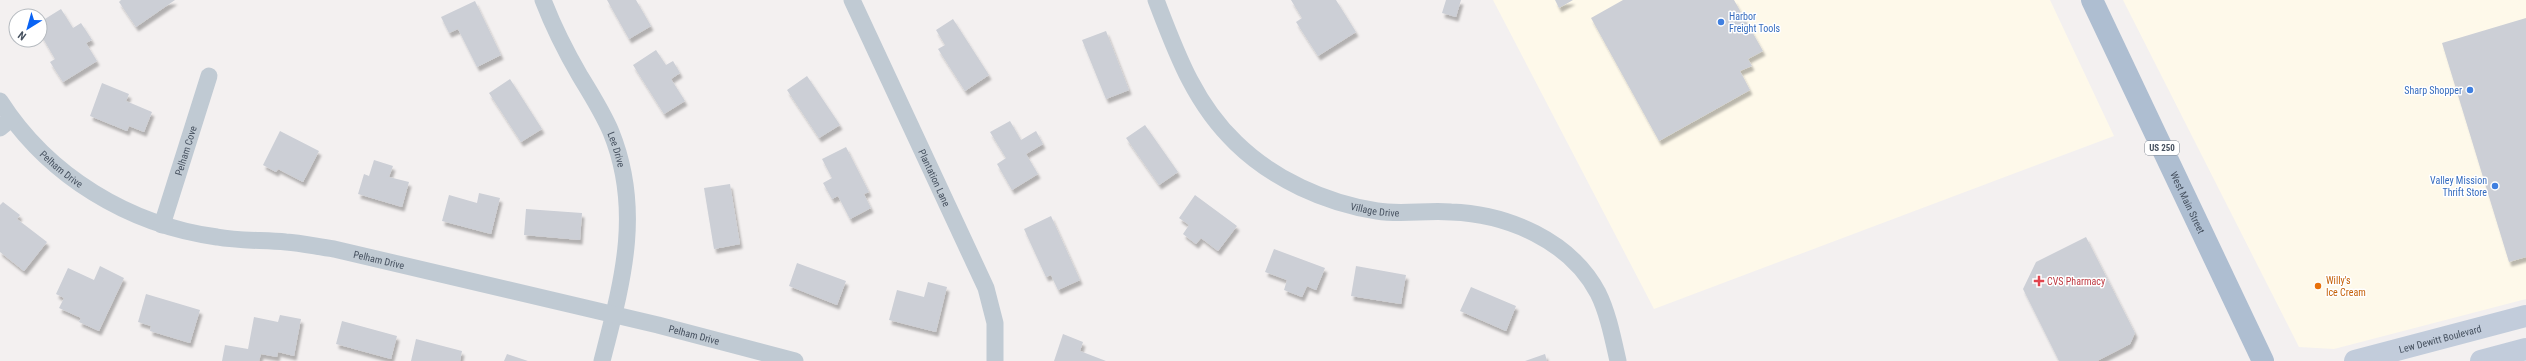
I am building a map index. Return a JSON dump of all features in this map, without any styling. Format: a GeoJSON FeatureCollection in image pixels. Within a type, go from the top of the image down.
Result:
{"type":"FeatureCollection","features":[{"type":"Feature","properties":{"kind":"main road","name":"West Main Street"},"geometry":{"type":"LineString","coordinates":[[2092,0],[2263,361]]}},
{"type":"Feature","properties":{"kind":"main road","name":"Lew Dewitt Boulevard"},"geometry":{"type":"LineString","coordinates":[[2355,361],[2526,316]]}},
{"type":"Feature","properties":{"kind":"main road"},"geometry":{"type":"LineString","coordinates":[[2481,361],[2526,349]]}},
{"type":"Feature","properties":{"kind":"street","name":"Lee Drive"},"geometry":{"type":"LineString","coordinates":[[542,0],[570,59],[611,132],[624,180],[629,232],[626,265],[602,361]]}},
{"type":"Feature","properties":{"kind":"street","name":"Plantation Lane"},"geometry":{"type":"LineString","coordinates":[[852,0],[986,288],[995,323],[995,361]]}},
{"type":"Feature","properties":{"kind":"street","name":"Village Drive"},"geometry":{"type":"LineString","coordinates":[[1156,0],[1182,67],[1194,90],[1213,118],[1235,142],[1255,160],[1286,180],[1319,196],[1345,204],[1378,211],[1411,213],[1450,211],[1480,214],[1510,222],[1531,231],[1570,259],[1598,293],[1618,361]]}},
{"type":"Feature","properties":{"kind":"street","name":"Pelham Cove"},"geometry":{"type":"LineString","coordinates":[[162,225],[209,76]]}},
{"type":"Feature","properties":{"kind":"street","name":"Pelham Drive"},"geometry":{"type":"LineString","coordinates":[[0,101],[6,124],[88,190],[134,214],[162,225],[218,238],[288,242],[334,249],[614,314],[795,361]]}},
{"type":"Feature","properties":{"kind":"shaded area"},"geometry":{"type":"Polygon","coordinates":[[[1493,0],[2050,0],[2114,136],[1654,309],[1493,0]]]}},
{"type":"Feature","properties":{"kind":"shaded area"},"geometry":{"type":"Polygon","coordinates":[[[2123,0],[2526,0],[2526,299],[2334,349],[2299,347],[2123,0]]]}},
{"type":"Feature","properties":{"kind":"building"},"geometry":{"type":"Polygon","coordinates":[[[121,0],[175,0],[136,27],[119,2],[121,0]]]}},
{"type":"Feature","properties":{"kind":"building"},"geometry":{"type":"Polygon","coordinates":[[[607,0],[636,0],[651,26],[629,39],[607,0]]]}},
{"type":"Feature","properties":{"kind":"building"},"geometry":{"type":"Polygon","coordinates":[[[1291,0],[1336,0],[1356,32],[1318,56],[1296,22],[1302,18],[1291,0]]]}},
{"type":"Feature","properties":{"kind":"building"},"geometry":{"type":"Polygon","coordinates":[[[1446,0],[1461,0],[1456,17],[1442,13],[1446,0]]]}},
{"type":"Feature","properties":{"kind":"building"},"geometry":{"type":"Polygon","coordinates":[[[1555,0],[1573,0],[1559,8],[1555,0]]]}},
{"type":"Feature","properties":{"kind":"building"},"geometry":{"type":"Polygon","coordinates":[[[1623,0],[1734,0],[1763,51],[1748,59],[1752,66],[1740,71],[1750,90],[1659,141],[1591,18],[1623,0]]]}},
{"type":"Feature","properties":{"kind":"building"},"geometry":{"type":"Polygon","coordinates":[[[475,1],[501,55],[477,67],[458,29],[449,33],[441,17],[475,1]]]}},
{"type":"Feature","properties":{"kind":"building"},"geometry":{"type":"Polygon","coordinates":[[[61,9],[73,28],[81,23],[92,40],[86,43],[97,61],[63,82],[50,62],[55,59],[48,47],[48,17],[61,9]]]}},
{"type":"Feature","properties":{"kind":"building"},"geometry":{"type":"Polygon","coordinates":[[[2526,18],[2526,257],[2509,262],[2442,43],[2526,18]]]}},
{"type":"Feature","properties":{"kind":"building"},"geometry":{"type":"Polygon","coordinates":[[[953,19],[989,75],[965,91],[938,49],[945,45],[936,30],[953,19]]]}},
{"type":"Feature","properties":{"kind":"building"},"geometry":{"type":"Polygon","coordinates":[[[1106,31],[1129,90],[1106,99],[1082,40],[1106,31]]]}},
{"type":"Feature","properties":{"kind":"building"},"geometry":{"type":"Polygon","coordinates":[[[656,50],[666,65],[673,61],[680,73],[671,79],[685,101],[664,114],[633,65],[656,50]]]}},
{"type":"Feature","properties":{"kind":"building"},"geometry":{"type":"Polygon","coordinates":[[[807,76],[840,125],[819,138],[787,90],[807,76]]]}},
{"type":"Feature","properties":{"kind":"building"},"geometry":{"type":"Polygon","coordinates":[[[510,79],[542,129],[521,142],[489,93],[510,79]]]}},
{"type":"Feature","properties":{"kind":"building"},"geometry":{"type":"Polygon","coordinates":[[[102,83],[129,94],[126,101],[152,112],[144,132],[129,126],[127,131],[90,116],[102,83]]]}},
{"type":"Feature","properties":{"kind":"building"},"geometry":{"type":"Polygon","coordinates":[[[1010,121],[1021,140],[1036,131],[1043,144],[1026,154],[1038,174],[1012,190],[997,164],[1006,158],[990,132],[1010,121]]]}},
{"type":"Feature","properties":{"kind":"building"},"geometry":{"type":"Polygon","coordinates":[[[1145,125],[1178,172],[1159,185],[1126,138],[1145,125]]]}},
{"type":"Feature","properties":{"kind":"building"},"geometry":{"type":"Polygon","coordinates":[[[280,131],[319,151],[303,182],[278,169],[276,172],[263,165],[280,131]]]}},
{"type":"Feature","properties":{"kind":"building"},"geometry":{"type":"Polygon","coordinates":[[[846,147],[869,192],[864,194],[871,208],[850,219],[838,196],[832,199],[823,183],[832,178],[822,159],[846,147]]]}},
{"type":"Feature","properties":{"kind":"building"},"geometry":{"type":"Polygon","coordinates":[[[374,160],[393,166],[389,177],[409,182],[402,207],[358,194],[364,174],[369,176],[374,160]]]}},
{"type":"Feature","properties":{"kind":"building"},"geometry":{"type":"Polygon","coordinates":[[[730,184],[740,244],[714,249],[704,188],[730,184]]]}},
{"type":"Feature","properties":{"kind":"building"},"geometry":{"type":"Polygon","coordinates":[[[479,193],[500,198],[491,234],[442,221],[449,195],[477,203],[479,193]]]}},
{"type":"Feature","properties":{"kind":"building"},"geometry":{"type":"Polygon","coordinates":[[[1195,195],[1237,226],[1218,251],[1201,238],[1196,244],[1183,234],[1189,225],[1179,218],[1195,195]]]}},
{"type":"Feature","properties":{"kind":"building"},"geometry":{"type":"Polygon","coordinates":[[[3,202],[20,215],[17,219],[47,242],[24,271],[0,252],[0,205],[3,202]]]}},
{"type":"Feature","properties":{"kind":"building"},"geometry":{"type":"Polygon","coordinates":[[[526,209],[582,213],[580,240],[524,235],[526,209]]]}},
{"type":"Feature","properties":{"kind":"building"},"geometry":{"type":"Polygon","coordinates":[[[1051,216],[1080,280],[1058,290],[1051,275],[1046,277],[1024,229],[1051,216]]]}},
{"type":"Feature","properties":{"kind":"building","name":"CVS Pharmacy"},"geometry":{"type":"Polygon","coordinates":[[[2086,237],[2135,333],[2130,344],[2097,361],[2059,361],[2023,289],[2036,262],[2086,237]]]}},
{"type":"Feature","properties":{"kind":"building"},"geometry":{"type":"Polygon","coordinates":[[[1274,249],[1325,268],[1316,290],[1307,286],[1302,297],[1284,290],[1287,280],[1265,272],[1274,249]]]}},
{"type":"Feature","properties":{"kind":"building"},"geometry":{"type":"Polygon","coordinates":[[[797,263],[846,281],[837,305],[789,286],[797,263]]]}},
{"type":"Feature","properties":{"kind":"building"},"geometry":{"type":"Polygon","coordinates":[[[100,266],[124,278],[99,331],[79,322],[81,318],[59,308],[64,298],[56,294],[68,268],[94,280],[100,266]]]}},
{"type":"Feature","properties":{"kind":"building"},"geometry":{"type":"Polygon","coordinates":[[[1356,266],[1406,275],[1401,304],[1351,296],[1356,266]]]}},
{"type":"Feature","properties":{"kind":"building"},"geometry":{"type":"Polygon","coordinates":[[[928,282],[947,287],[936,332],[889,320],[897,290],[924,297],[928,282]]]}},
{"type":"Feature","properties":{"kind":"building"},"geometry":{"type":"Polygon","coordinates":[[[1471,287],[1516,306],[1506,331],[1460,311],[1471,287]]]}},
{"type":"Feature","properties":{"kind":"building"},"geometry":{"type":"Polygon","coordinates":[[[146,294],[200,310],[190,343],[150,331],[151,326],[138,322],[146,294]]]}},
{"type":"Feature","properties":{"kind":"building"},"geometry":{"type":"Polygon","coordinates":[[[280,315],[301,319],[294,356],[278,352],[277,357],[261,354],[259,361],[222,361],[225,345],[248,349],[254,317],[278,322],[280,315]]]}},
{"type":"Feature","properties":{"kind":"building"},"geometry":{"type":"Polygon","coordinates":[[[342,321],[397,336],[391,359],[336,344],[342,321]]]}},
{"type":"Feature","properties":{"kind":"building"},"geometry":{"type":"Polygon","coordinates":[[[1063,334],[1083,342],[1080,351],[1106,361],[1054,361],[1063,334]]]}},
{"type":"Feature","properties":{"kind":"building"},"geometry":{"type":"Polygon","coordinates":[[[416,339],[462,351],[460,361],[411,361],[416,339]]]}},
{"type":"Feature","properties":{"kind":"building"},"geometry":{"type":"Polygon","coordinates":[[[507,354],[528,361],[504,361],[507,354]]]}},
{"type":"Feature","properties":{"kind":"building"},"geometry":{"type":"Polygon","coordinates":[[[1545,354],[1547,361],[1525,361],[1545,354]]]}},
{"type":"Feature","properties":{"kind":"place","name":"Harbor Freight Tools"},"geometry":{"type":"Point","coordinates":[1721,22]}},
{"type":"Feature","properties":{"kind":"place","name":"Sharp Shopper"},"geometry":{"type":"Point","coordinates":[2470,90]}},
{"type":"Feature","properties":{"kind":"place","name":"Valley Mission Thrift Store"},"geometry":{"type":"Point","coordinates":[2495,186]}},
{"type":"Feature","properties":{"kind":"place","name":"CVS Pharmacy"},"geometry":{"type":"Point","coordinates":[2039,281]}},
{"type":"Feature","properties":{"kind":"place","name":"Willy's Ice Cream"},"geometry":{"type":"Point","coordinates":[2318,286]}}]}
